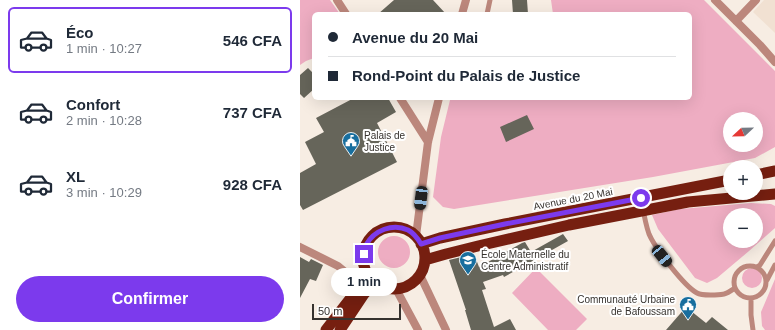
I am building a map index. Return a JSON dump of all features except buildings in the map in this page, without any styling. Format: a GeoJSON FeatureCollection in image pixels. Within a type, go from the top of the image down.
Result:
{"type":"FeatureCollection","features":[{"type":"Feature","properties":{"kind":"highway"},"geometry":{"type":"LineString","coordinates":[[763,174],[775,171]]}},
{"type":"Feature","properties":{"kind":"highway","name":"Avenue du 20 Mai"},"geometry":{"type":"LineString","coordinates":[[419,240],[440,238],[723,181]]}},
{"type":"Feature","properties":{"kind":"highway"},"geometry":{"type":"LineString","coordinates":[[425,260],[569,225],[688,202],[775,194]]}},
{"type":"Feature","properties":{"kind":"highway"},"geometry":{"type":"LineString","coordinates":[[389,228],[399,228],[408,230],[419,240],[424,249],[425,260],[424,268],[415,281],[403,288],[396,289],[381,286],[375,282],[367,273],[364,264],[364,254],[366,244],[380,231],[389,228]]}},
{"type":"Feature","properties":{"kind":"highway"},"geometry":{"type":"LineString","coordinates":[[326,330],[361,285],[367,273]]}},
{"type":"Feature","properties":{"kind":"highway"},"geometry":{"type":"LineString","coordinates":[[340,330],[364,294],[375,282]]}},
{"type":"Feature","properties":{"kind":"street"},"geometry":{"type":"LineString","coordinates":[[337,0],[345,12]]}},
{"type":"Feature","properties":{"kind":"street"},"geometry":{"type":"LineString","coordinates":[[463,12],[466,0]]}},
{"type":"Feature","properties":{"kind":"street"},"geometry":{"type":"LineString","coordinates":[[715,0],[775,62]]}},
{"type":"Feature","properties":{"kind":"street"},"geometry":{"type":"LineString","coordinates":[[736,21],[756,0]]}},
{"type":"Feature","properties":{"kind":"street"},"geometry":{"type":"LineString","coordinates":[[401,100],[428,142]]}},
{"type":"Feature","properties":{"kind":"street"},"geometry":{"type":"LineString","coordinates":[[419,240],[428,142],[438,100]]}},
{"type":"Feature","properties":{"kind":"street"},"geometry":{"type":"LineString","coordinates":[[300,247],[338,266],[361,285]]}},
{"type":"Feature","properties":{"kind":"street"},"geometry":{"type":"LineString","coordinates":[[420,275],[446,330]]}},
{"type":"Feature","properties":{"kind":"street"},"geometry":{"type":"LineString","coordinates":[[396,289],[418,330]]}},
{"type":"Feature","properties":{"kind":"lane"},"geometry":{"type":"LineString","coordinates":[[487,12],[490,0]]}},
{"type":"Feature","properties":{"kind":"lane"},"geometry":{"type":"LineString","coordinates":[[641,198],[649,233],[662,256],[685,283],[698,294],[725,294],[735,288]]}},
{"type":"Feature","properties":{"kind":"lane"},"geometry":{"type":"LineString","coordinates":[[758,267],[775,241]]}},
{"type":"Feature","properties":{"kind":"lane"},"geometry":{"type":"LineString","coordinates":[[767,280],[762,270],[758,267],[750,265],[742,268],[736,273],[734,280],[735,288],[744,297],[756,297],[764,290],[767,280],[775,265]]}},
{"type":"Feature","properties":{"kind":"lane"},"geometry":{"type":"LineString","coordinates":[[751,298],[751,315],[754,330]]}},
{"type":"Feature","properties":{"kind":"shaded area"},"geometry":{"type":"Polygon","coordinates":[[[300,0],[330,0],[339,12],[312,12],[312,59],[300,65],[300,0]]]}},
{"type":"Feature","properties":{"kind":"shaded area"},"geometry":{"type":"Polygon","coordinates":[[[551,0],[704,0],[775,71],[775,147],[755,158],[744,160],[723,160],[723,164],[653,177],[454,209],[443,207],[433,197],[441,137],[450,100],[692,100],[692,12],[553,12],[551,0]]]}},
{"type":"Feature","properties":{"kind":"shaded area"},"geometry":{"type":"Polygon","coordinates":[[[764,0],[775,0],[775,33],[753,12],[764,0]]]}},
{"type":"Feature","properties":{"kind":"shaded area"},"geometry":{"type":"Polygon","coordinates":[[[751,203],[771,204],[775,206],[775,228],[763,239],[763,208],[723,208],[723,248],[752,248],[717,278],[707,283],[695,278],[658,229],[652,215],[680,209],[751,203]]]}},
{"type":"Feature","properties":{"kind":"shaded area"},"geometry":{"type":"Polygon","coordinates":[[[391,236],[397,236],[407,243],[410,252],[409,258],[403,265],[397,268],[391,268],[381,261],[378,255],[378,249],[385,239],[391,236]]]}},
{"type":"Feature","properties":{"kind":"shaded area"},"geometry":{"type":"Polygon","coordinates":[[[536,268],[587,319],[576,330],[548,330],[512,293],[536,268]]]}},
{"type":"Feature","properties":{"kind":"shaded area"},"geometry":{"type":"Polygon","coordinates":[[[748,268],[756,268],[762,274],[762,282],[756,288],[748,288],[742,282],[742,274],[748,268]]]}},
{"type":"Feature","properties":{"kind":"shaded area"},"geometry":{"type":"Polygon","coordinates":[[[775,279],[775,330],[765,330],[762,326],[761,312],[775,279]]]}},
{"type":"Feature","properties":{"kind":"place","name":"Palais de Justice"},"geometry":{"type":"Point","coordinates":[351,156]}},
{"type":"Feature","properties":{"kind":"place","name":"École Maternelle du Centre Administratif"},"geometry":{"type":"Point","coordinates":[468,275]}},
{"type":"Feature","properties":{"kind":"place","name":"Communauté Urbaine de Bafoussam"},"geometry":{"type":"Point","coordinates":[688,320]}},
{"type":"Feature","properties":{"kind":"route"},"geometry":{"type":"LineString","coordinates":[[364,254],[366,244],[372,237],[380,231],[389,228],[408,230],[416,236],[421,244],[440,238],[505,224],[641,198]]}}]}
